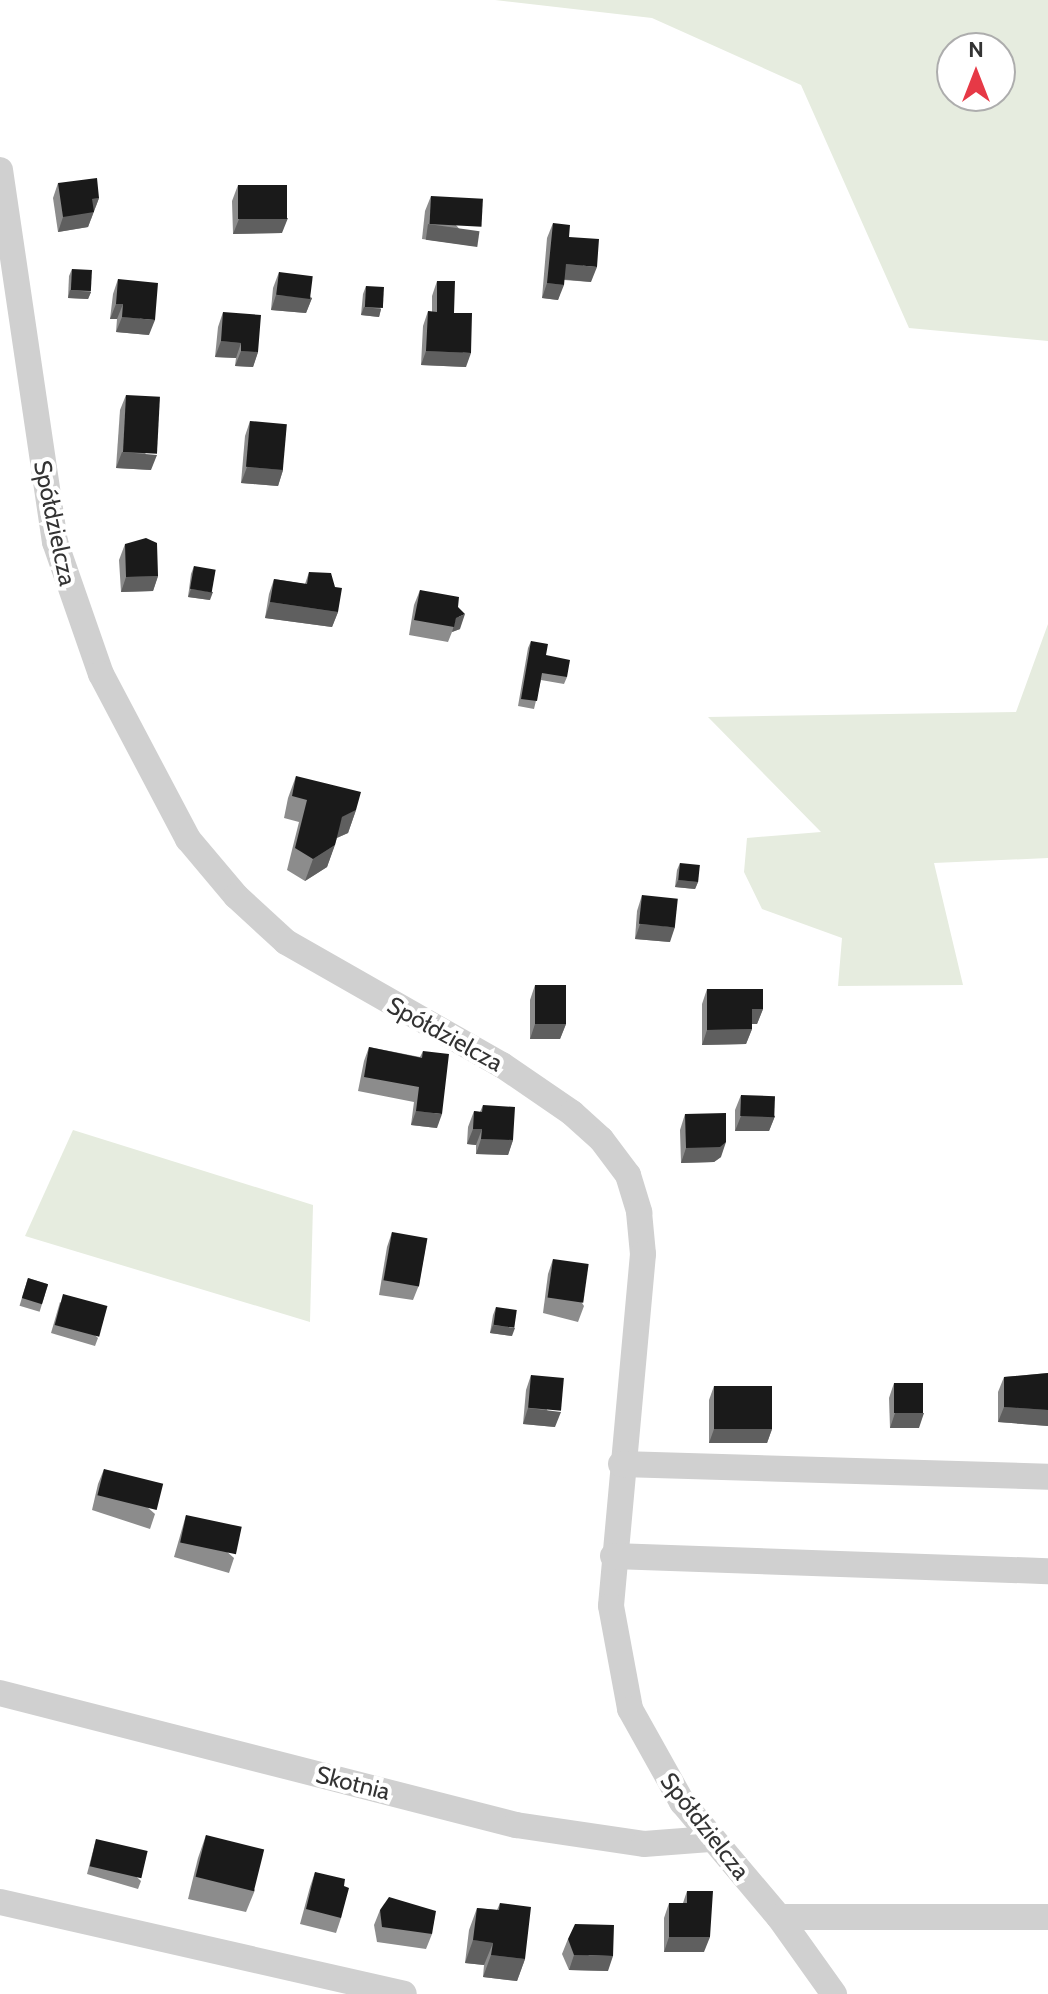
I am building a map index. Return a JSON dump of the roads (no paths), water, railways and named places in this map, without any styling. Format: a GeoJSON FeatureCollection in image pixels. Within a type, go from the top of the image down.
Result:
{"type":"FeatureCollection","features":[{"type":"Feature","properties":{"kind":"street","name":"Spółdzielcza"},"geometry":{"type":"LineString","coordinates":[[0,170],[55,542],[101,674],[188,839],[236,896],[286,942],[502,1065],[572,1113],[601,1139],[628,1175],[643,1254],[613,1556],[614,1642],[630,1709],[655,1760],[710,1839],[779,1917],[834,1994]]}},
{"type":"Feature","properties":{"kind":"street"},"geometry":{"type":"LineString","coordinates":[[621,1464],[1048,1477]]}},
{"type":"Feature","properties":{"kind":"street"},"geometry":{"type":"LineString","coordinates":[[613,1556],[1048,1571]]}},
{"type":"Feature","properties":{"kind":"street","name":"Skotnia"},"geometry":{"type":"LineString","coordinates":[[0,1693],[516,1825],[644,1844],[710,1839]]}},
{"type":"Feature","properties":{"kind":"street"},"geometry":{"type":"LineString","coordinates":[[0,1902],[404,1994]]}},
{"type":"Feature","properties":{"kind":"street"},"geometry":{"type":"LineString","coordinates":[[779,1917],[1048,1917]]}}]}
